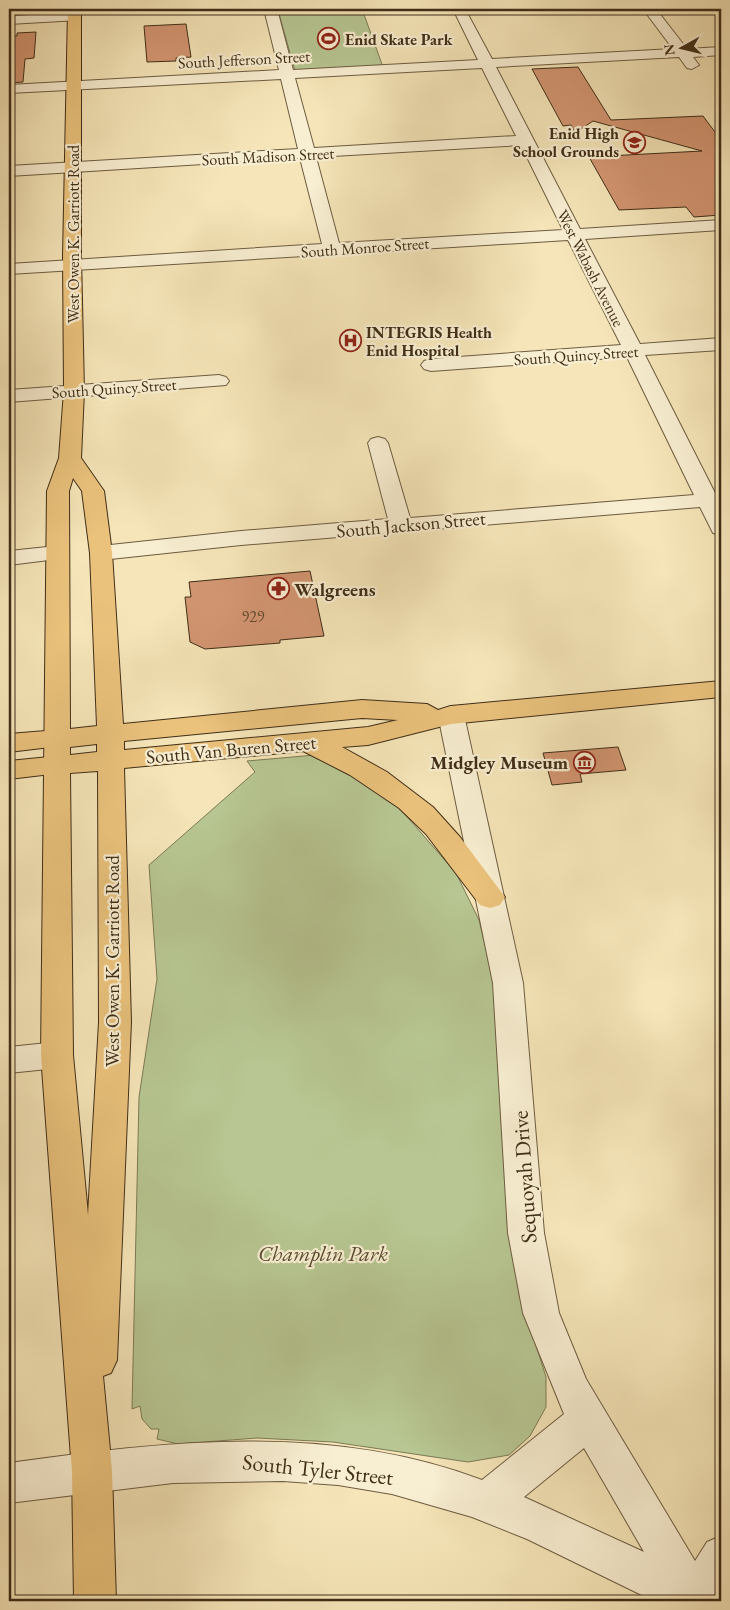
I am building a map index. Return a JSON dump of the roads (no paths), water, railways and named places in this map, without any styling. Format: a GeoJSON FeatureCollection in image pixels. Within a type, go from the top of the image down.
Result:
{"type":"FeatureCollection","features":[{"type":"Feature","properties":{"kind":"main road","name":"West Owen K. Garriott Road"},"geometry":{"type":"LineString","coordinates":[[74,13],[72,167],[74,214],[72,266],[74,390],[70,458],[58,491],[58,1055],[92,1471],[95,1601]]}},
{"type":"Feature","properties":{"kind":"main road","name":"West Owen K. Garriott Road"},"geometry":{"type":"LineString","coordinates":[[70,458],[93,491],[101,553],[111,747],[115,1022],[92,1471]]}},
{"type":"Feature","properties":{"kind":"main road","name":"South Van Buren Street"},"geometry":{"type":"LineString","coordinates":[[111,747],[305,742],[368,736],[451,715],[721,689]]}},
{"type":"Feature","properties":{"kind":"main road","name":"South Van Buren Street"},"geometry":{"type":"LineString","coordinates":[[9,770],[59,752],[111,747],[362,709],[451,715]]}},
{"type":"Feature","properties":{"kind":"main road"},"geometry":{"type":"LineString","coordinates":[[305,742],[347,760],[394,789],[435,825],[490,897]]}},
{"type":"Feature","properties":{"kind":"main road","name":"South Van Buren Street"},"geometry":{"type":"LineString","coordinates":[[9,744],[59,752]]}},
{"type":"Feature","properties":{"kind":"street"},"geometry":{"type":"LineString","coordinates":[[270,9],[332,250]]}},
{"type":"Feature","properties":{"kind":"street","name":"West Wabash Avenue"},"geometry":{"type":"LineString","coordinates":[[459,9],[634,352],[714,500],[721,528]]}},
{"type":"Feature","properties":{"kind":"street"},"geometry":{"type":"LineString","coordinates":[[649,9],[693,66]]}},
{"type":"Feature","properties":{"kind":"street"},"geometry":{"type":"LineString","coordinates":[[9,20],[74,13]]}},
{"type":"Feature","properties":{"kind":"street","name":"South Jefferson Street"},"geometry":{"type":"LineString","coordinates":[[9,89],[721,51]]}},
{"type":"Feature","properties":{"kind":"street","name":"South Madison Street"},"geometry":{"type":"LineString","coordinates":[[9,171],[527,140]]}},
{"type":"Feature","properties":{"kind":"street","name":"South Monroe Street"},"geometry":{"type":"LineString","coordinates":[[9,269],[721,225]]}},
{"type":"Feature","properties":{"kind":"street","name":"South Quincy Street"},"geometry":{"type":"LineString","coordinates":[[431,365],[634,352],[721,344]]}},
{"type":"Feature","properties":{"kind":"street","name":"South Quincy Street"},"geometry":{"type":"LineString","coordinates":[[9,396],[219,380]]}},
{"type":"Feature","properties":{"kind":"street"},"geometry":{"type":"LineString","coordinates":[[378,443],[401,525]]}},
{"type":"Feature","properties":{"kind":"street","name":"South Jackson Street"},"geometry":{"type":"LineString","coordinates":[[101,553],[241,538],[714,500]]}},
{"type":"Feature","properties":{"kind":"street"},"geometry":{"type":"LineString","coordinates":[[9,558],[58,553]]}},
{"type":"Feature","properties":{"kind":"street","name":"Sequoyah Drive"},"geometry":{"type":"LineString","coordinates":[[451,715],[508,983],[518,1098],[526,1233],[541,1313],[572,1391],[696,1600]]}},
{"type":"Feature","properties":{"kind":"street"},"geometry":{"type":"LineString","coordinates":[[9,1060],[58,1055]]}},
{"type":"Feature","properties":{"kind":"street"},"geometry":{"type":"LineString","coordinates":[[486,1503],[589,1419]]}},
{"type":"Feature","properties":{"kind":"street","name":"South Tyler Street"},"geometry":{"type":"LineString","coordinates":[[9,1483],[167,1463],[262,1459],[370,1470],[446,1488],[536,1522],[696,1600]]}},
{"type":"Feature","properties":{"kind":"street"},"geometry":{"type":"LineString","coordinates":[[696,1600],[721,1556]]}},
{"type":"Feature","properties":{"kind":"place","name":"Enid Skate Park"},"geometry":{"type":"Point","coordinates":[329,39]}},
{"type":"Feature","properties":{"kind":"place","name":"Enid High School Grounds"},"geometry":{"type":"Point","coordinates":[635,142]}},
{"type":"Feature","properties":{"kind":"place","name":"INTEGRIS Health Enid Hospital"},"geometry":{"type":"Point","coordinates":[350,341]}},
{"type":"Feature","properties":{"kind":"place","name":"Walgreens"},"geometry":{"type":"Point","coordinates":[278,589]}},
{"type":"Feature","properties":{"kind":"place","name":"Midgley Museum"},"geometry":{"type":"Point","coordinates":[584,762]}},
{"type":"Feature","properties":{"kind":"park label","name":"Champlin Park"},"geometry":{"type":"Point","coordinates":[323,1253]}}]}
